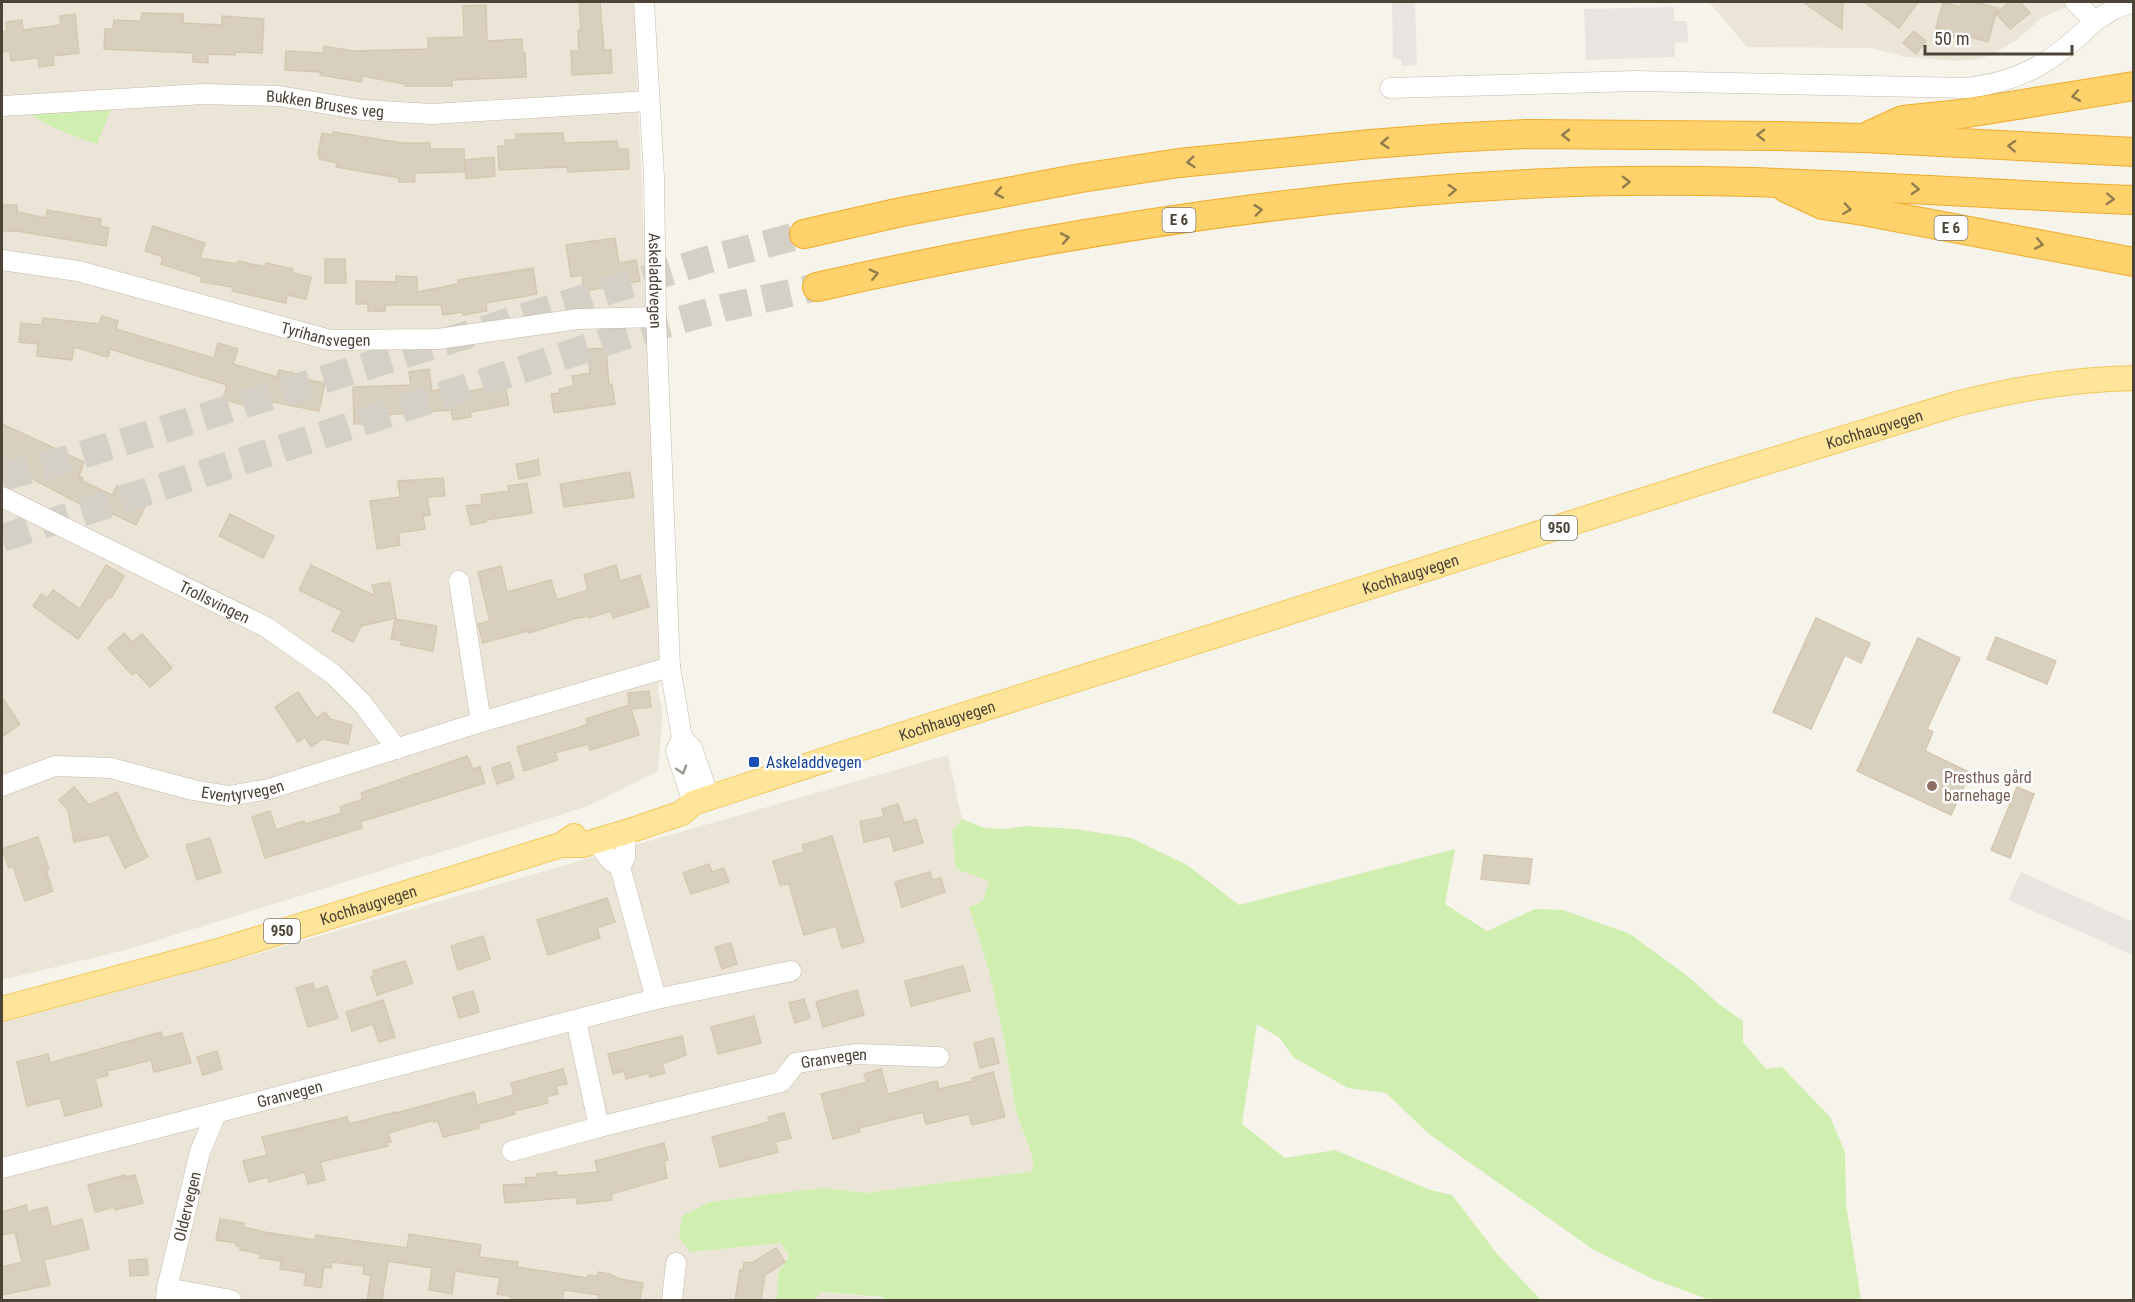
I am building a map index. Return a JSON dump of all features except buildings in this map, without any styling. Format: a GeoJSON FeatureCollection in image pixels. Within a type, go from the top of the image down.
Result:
{"type":"FeatureCollection","features":[{"type":"Feature","properties":{"kind":"highway"},"geometry":{"type":"LineString","coordinates":[[1863,138],[1903,120],[1961,114],[2133,86]]}},
{"type":"Feature","properties":{"kind":"highway"},"geometry":{"type":"LineString","coordinates":[[804,234],[912,209],[1179,163],[1371,144],[1527,134],[1681,134],[1863,138],[2133,152]]}},
{"type":"Feature","properties":{"kind":"highway","name":"E 6"},"geometry":{"type":"LineString","coordinates":[[1773,182],[1822,205],[2133,262]]}},
{"type":"Feature","properties":{"kind":"highway","name":"E 6"},"geometry":{"type":"LineString","coordinates":[[817,287],[911,266],[1193,218],[1343,200],[1546,183],[1773,182],[2133,200]]}},
{"type":"Feature","properties":{"kind":"main road","name":"Kochhaugvegen"},"geometry":{"type":"LineString","coordinates":[[561,845],[583,845],[626,832],[682,813],[701,800],[935,724],[1717,477],[1956,404],[2057,382],[2133,378]]}},
{"type":"Feature","properties":{"kind":"main road","name":"Kochhaugvegen"},"geometry":{"type":"LineString","coordinates":[[2,1009],[222,950],[561,845],[580,832],[678,800],[701,800]]}},
{"type":"Feature","properties":{"kind":"street","name":"Askeladdvegen"},"geometry":{"type":"LineString","coordinates":[[644,2],[654,177],[656,317],[670,667],[682,738],[676,751],[701,800]]}},
{"type":"Feature","properties":{"kind":"street"},"geometry":{"type":"LineString","coordinates":[[2075,2],[2095,21]]}},
{"type":"Feature","properties":{"kind":"street"},"geometry":{"type":"LineString","coordinates":[[1390,88],[1636,81],[1967,88],[2004,82],[2043,64],[2078,38],[2095,21],[2114,9],[2133,2]]}},
{"type":"Feature","properties":{"kind":"street","name":"Bukken Bruses veg"},"geometry":{"type":"LineString","coordinates":[[2,106],[203,94],[279,96],[363,110],[432,114],[648,101]]}},
{"type":"Feature","properties":{"kind":"street","name":"Tyrihansvegen"},"geometry":{"type":"LineString","coordinates":[[2,260],[78,271],[330,340],[438,339],[578,319],[656,317]]}},
{"type":"Feature","properties":{"kind":"street","name":"Trollsvingen"},"geometry":{"type":"LineString","coordinates":[[2,497],[266,627],[333,674],[362,703],[397,748]]}},
{"type":"Feature","properties":{"kind":"street"},"geometry":{"type":"LineString","coordinates":[[459,580],[481,722]]}},
{"type":"Feature","properties":{"kind":"street","name":"Eventyrvegen"},"geometry":{"type":"LineString","coordinates":[[2,786],[55,766],[111,768],[194,790],[229,796],[269,789],[481,722],[670,667]]}},
{"type":"Feature","properties":{"kind":"street"},"geometry":{"type":"LineString","coordinates":[[620,867],[625,857],[626,832]]}},
{"type":"Feature","properties":{"kind":"street"},"geometry":{"type":"LineString","coordinates":[[596,841],[611,861],[620,867],[656,999]]}},
{"type":"Feature","properties":{"kind":"street","name":"Granvegen"},"geometry":{"type":"LineString","coordinates":[[2,1168],[656,999],[790,971]]}},
{"type":"Feature","properties":{"kind":"street"},"geometry":{"type":"LineString","coordinates":[[576,1020],[599,1127]]}},
{"type":"Feature","properties":{"kind":"street","name":"Granvegen"},"geometry":{"type":"LineString","coordinates":[[512,1151],[781,1082],[796,1063],[856,1054],[939,1057]]}},
{"type":"Feature","properties":{"kind":"street","name":"Oldervegen"},"geometry":{"type":"LineString","coordinates":[[166,1294],[200,1152],[216,1114]]}},
{"type":"Feature","properties":{"kind":"street"},"geometry":{"type":"LineString","coordinates":[[672,1300],[676,1263]]}},
{"type":"Feature","properties":{"kind":"street"},"geometry":{"type":"LineString","coordinates":[[166,1294],[231,1300]]}},
{"type":"Feature","properties":{"kind":"shaded area"},"geometry":{"type":"Polygon","coordinates":[[[2,2],[634,2],[661,646],[658,692],[662,721],[658,771],[590,805],[560,815],[129,949],[2,980],[2,2]]]}},
{"type":"Feature","properties":{"kind":"shaded area"},"geometry":{"type":"Polygon","coordinates":[[[1392,2],[1415,2],[1417,65],[1402,66],[1401,59],[1393,58],[1392,2]]]}},
{"type":"Feature","properties":{"kind":"shaded area"},"geometry":{"type":"Polygon","coordinates":[[[1709,2],[2079,2],[2043,17],[2015,41],[1991,55],[1958,61],[1906,57],[1871,48],[1747,47],[1709,2]]]}},
{"type":"Feature","properties":{"kind":"shaded area"},"geometry":{"type":"Polygon","coordinates":[[[1674,7],[1674,21],[1687,21],[1688,42],[1675,43],[1675,57],[1586,60],[1584,9],[1674,7]]]}},
{"type":"Feature","properties":{"kind":"shaded area"},"geometry":{"type":"Polygon","coordinates":[[[948,755],[962,819],[952,831],[956,869],[990,881],[983,901],[969,907],[989,971],[1004,1039],[1016,1111],[1033,1159],[1033,1171],[865,1193],[825,1188],[710,1202],[691,1252],[781,1243],[789,1256],[778,1274],[777,1300],[2,1300],[2,1023],[239,959],[948,755]]]}},
{"type":"Feature","properties":{"kind":"shaded area"},"geometry":{"type":"Polygon","coordinates":[[[2021,872],[2133,922],[2133,955],[2008,900],[2021,872]]]}},
{"type":"Feature","properties":{"kind":"shaded area"},"geometry":{"type":"Polygon","coordinates":[[[820,1292],[883,1298],[883,1300],[814,1300],[820,1292]]]}},
{"type":"Feature","properties":{"kind":"green space"},"geometry":{"type":"Polygon","coordinates":[[[112,107],[97,144],[52,127],[27,112],[112,107]]]}},
{"type":"Feature","properties":{"kind":"green space"},"geometry":{"type":"Polygon","coordinates":[[[962,819],[984,828],[1007,829],[1026,826],[1076,829],[1131,838],[1187,865],[1239,905],[1455,849],[1445,904],[1487,931],[1535,909],[1563,910],[1630,934],[1743,1021],[1743,1042],[1766,1069],[1782,1067],[1830,1117],[1845,1152],[1846,1204],[1861,1300],[1710,1300],[1653,1279],[1594,1250],[1429,1134],[1386,1093],[1348,1088],[1293,1057],[1280,1038],[1257,1024],[1242,1124],[1285,1158],[1335,1150],[1430,1190],[1452,1195],[1498,1255],[1541,1300],[883,1300],[883,1297],[821,1292],[814,1300],[777,1300],[778,1274],[789,1256],[781,1243],[691,1252],[679,1238],[682,1216],[710,1202],[788,1192],[825,1188],[865,1193],[1033,1171],[1033,1159],[1016,1111],[1004,1039],[989,971],[969,907],[983,901],[989,881],[956,869],[952,831],[962,819]]]}},
{"type":"Feature","properties":{"kind":"tunnel"},"geometry":{"type":"LineString","coordinates":[[2,477],[72,458],[710,259],[804,234]]}},
{"type":"Feature","properties":{"kind":"tunnel"},"geometry":{"type":"LineString","coordinates":[[2,538],[627,335],[723,308],[817,287]]}},
{"type":"Feature","properties":{"kind":"place","name":"Askeladdvegen"},"geometry":{"type":"Point","coordinates":[754,762]}},
{"type":"Feature","properties":{"kind":"place","name":"Presthus gård barnehage"},"geometry":{"type":"Point","coordinates":[1932,786]}}]}
